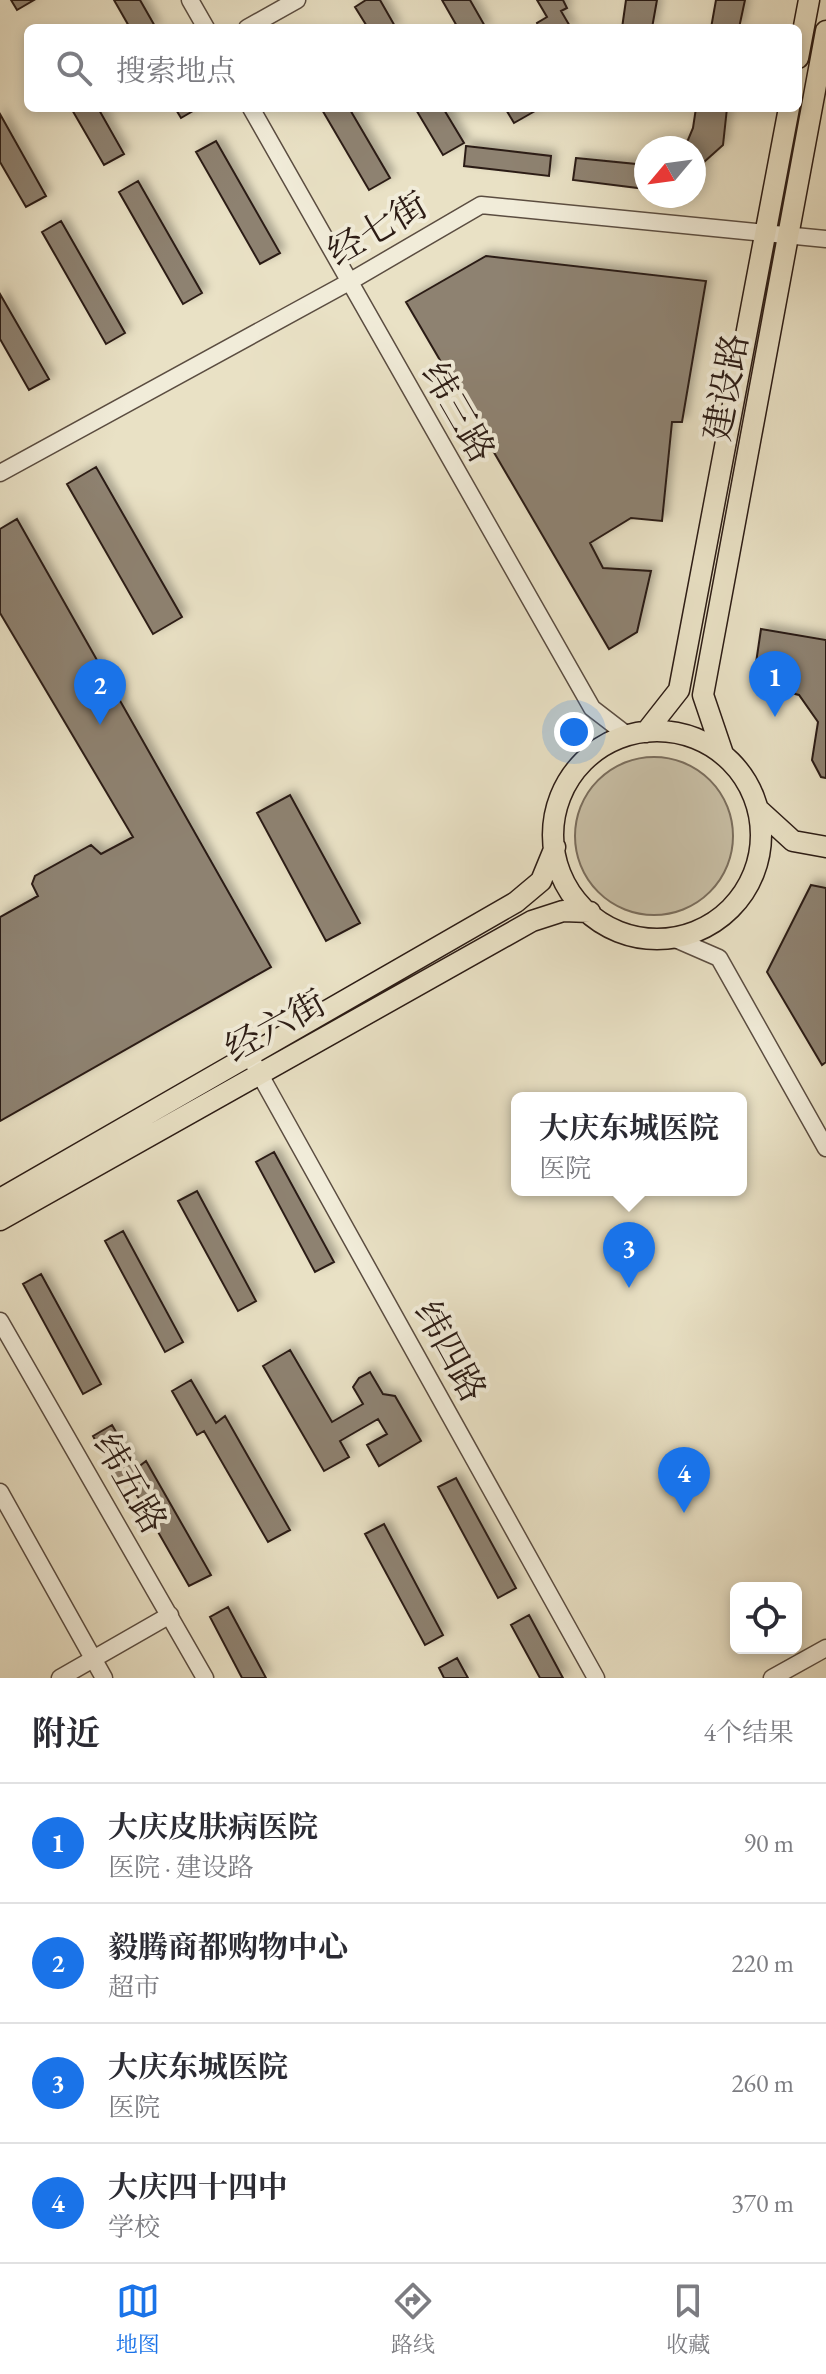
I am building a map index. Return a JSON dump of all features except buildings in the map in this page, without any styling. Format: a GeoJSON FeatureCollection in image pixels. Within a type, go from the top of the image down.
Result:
{"type":"FeatureCollection","features":[{"type":"Feature","properties":{"kind":"main road"},"geometry":{"type":"LineString","coordinates":[[802,37],[809,0]]}},
{"type":"Feature","properties":{"kind":"main road","name":"建设路"},"geometry":{"type":"LineString","coordinates":[[723,754],[703,695],[826,31]]}},
{"type":"Feature","properties":{"kind":"main road","name":"建设路"},"geometry":{"type":"LineString","coordinates":[[636,733],[679,690],[788,112]]}},
{"type":"Feature","properties":{"kind":"main road"},"geometry":{"type":"LineString","coordinates":[[660,730],[694,737],[723,754],[746,779],[759,810],[762,845],[753,878],[733,907],[706,928],[673,938],[638,937],[605,925],[579,903],[560,874],[553,840],[557,805],[572,774],[596,750],[636,733],[660,730]]}},
{"type":"Feature","properties":{"kind":"main road"},"geometry":{"type":"LineString","coordinates":[[759,810],[793,841],[826,847]]}},
{"type":"Feature","properties":{"kind":"main road","name":"经六街"},"geometry":{"type":"LineString","coordinates":[[0,1220],[516,902],[541,881],[555,847]]}},
{"type":"Feature","properties":{"kind":"main road","name":"经六街"},"geometry":{"type":"LineString","coordinates":[[0,1199],[532,921],[563,911],[590,912]]}},
{"type":"Feature","properties":{"kind":"street"},"geometry":{"type":"LineString","coordinates":[[190,0],[204,24]]}},
{"type":"Feature","properties":{"kind":"street"},"geometry":{"type":"LineString","coordinates":[[254,24],[297,0]]}},
{"type":"Feature","properties":{"kind":"street","name":"纬三路"},"geometry":{"type":"LineString","coordinates":[[253,112],[592,708],[636,733]]}},
{"type":"Feature","properties":{"kind":"street","name":"经七街"},"geometry":{"type":"LineString","coordinates":[[0,473],[349,282],[481,205],[826,239]]}},
{"type":"Feature","properties":{"kind":"street"},"geometry":{"type":"LineString","coordinates":[[673,938],[719,958],[826,1148]]}},
{"type":"Feature","properties":{"kind":"street","name":"纬四路"},"geometry":{"type":"LineString","coordinates":[[254,1064],[596,1678]]}},
{"type":"Feature","properties":{"kind":"street","name":"纬五路"},"geometry":{"type":"LineString","coordinates":[[0,1321],[205,1678]]}},
{"type":"Feature","properties":{"kind":"street"},"geometry":{"type":"LineString","coordinates":[[0,1492],[104,1678]]}},
{"type":"Feature","properties":{"kind":"street"},"geometry":{"type":"LineString","coordinates":[[60,1678],[170,1615]]}},
{"type":"Feature","properties":{"kind":"street"},"geometry":{"type":"LineString","coordinates":[[772,1678],[826,1648]]}},
{"type":"Feature","properties":{"kind":"shaded area"},"geometry":{"type":"Polygon","coordinates":[[[654,757],[684,763],[710,780],[727,806],[733,836],[727,866],[710,892],[684,909],[654,915],[624,909],[598,892],[581,866],[575,836],[581,806],[598,780],[624,763],[654,757]]]}},
{"type":"Feature","properties":{"kind":"place","name":"大庆皮肤病医院"},"geometry":{"type":"Point","coordinates":[775,717]}},
{"type":"Feature","properties":{"kind":"place","name":"毅腾商都购物中心"},"geometry":{"type":"Point","coordinates":[100,725]}},
{"type":"Feature","properties":{"kind":"place","name":"大庆东城医院"},"geometry":{"type":"Point","coordinates":[629,1288]}},
{"type":"Feature","properties":{"kind":"place","name":"大庆四十四中"},"geometry":{"type":"Point","coordinates":[684,1513]}}]}
